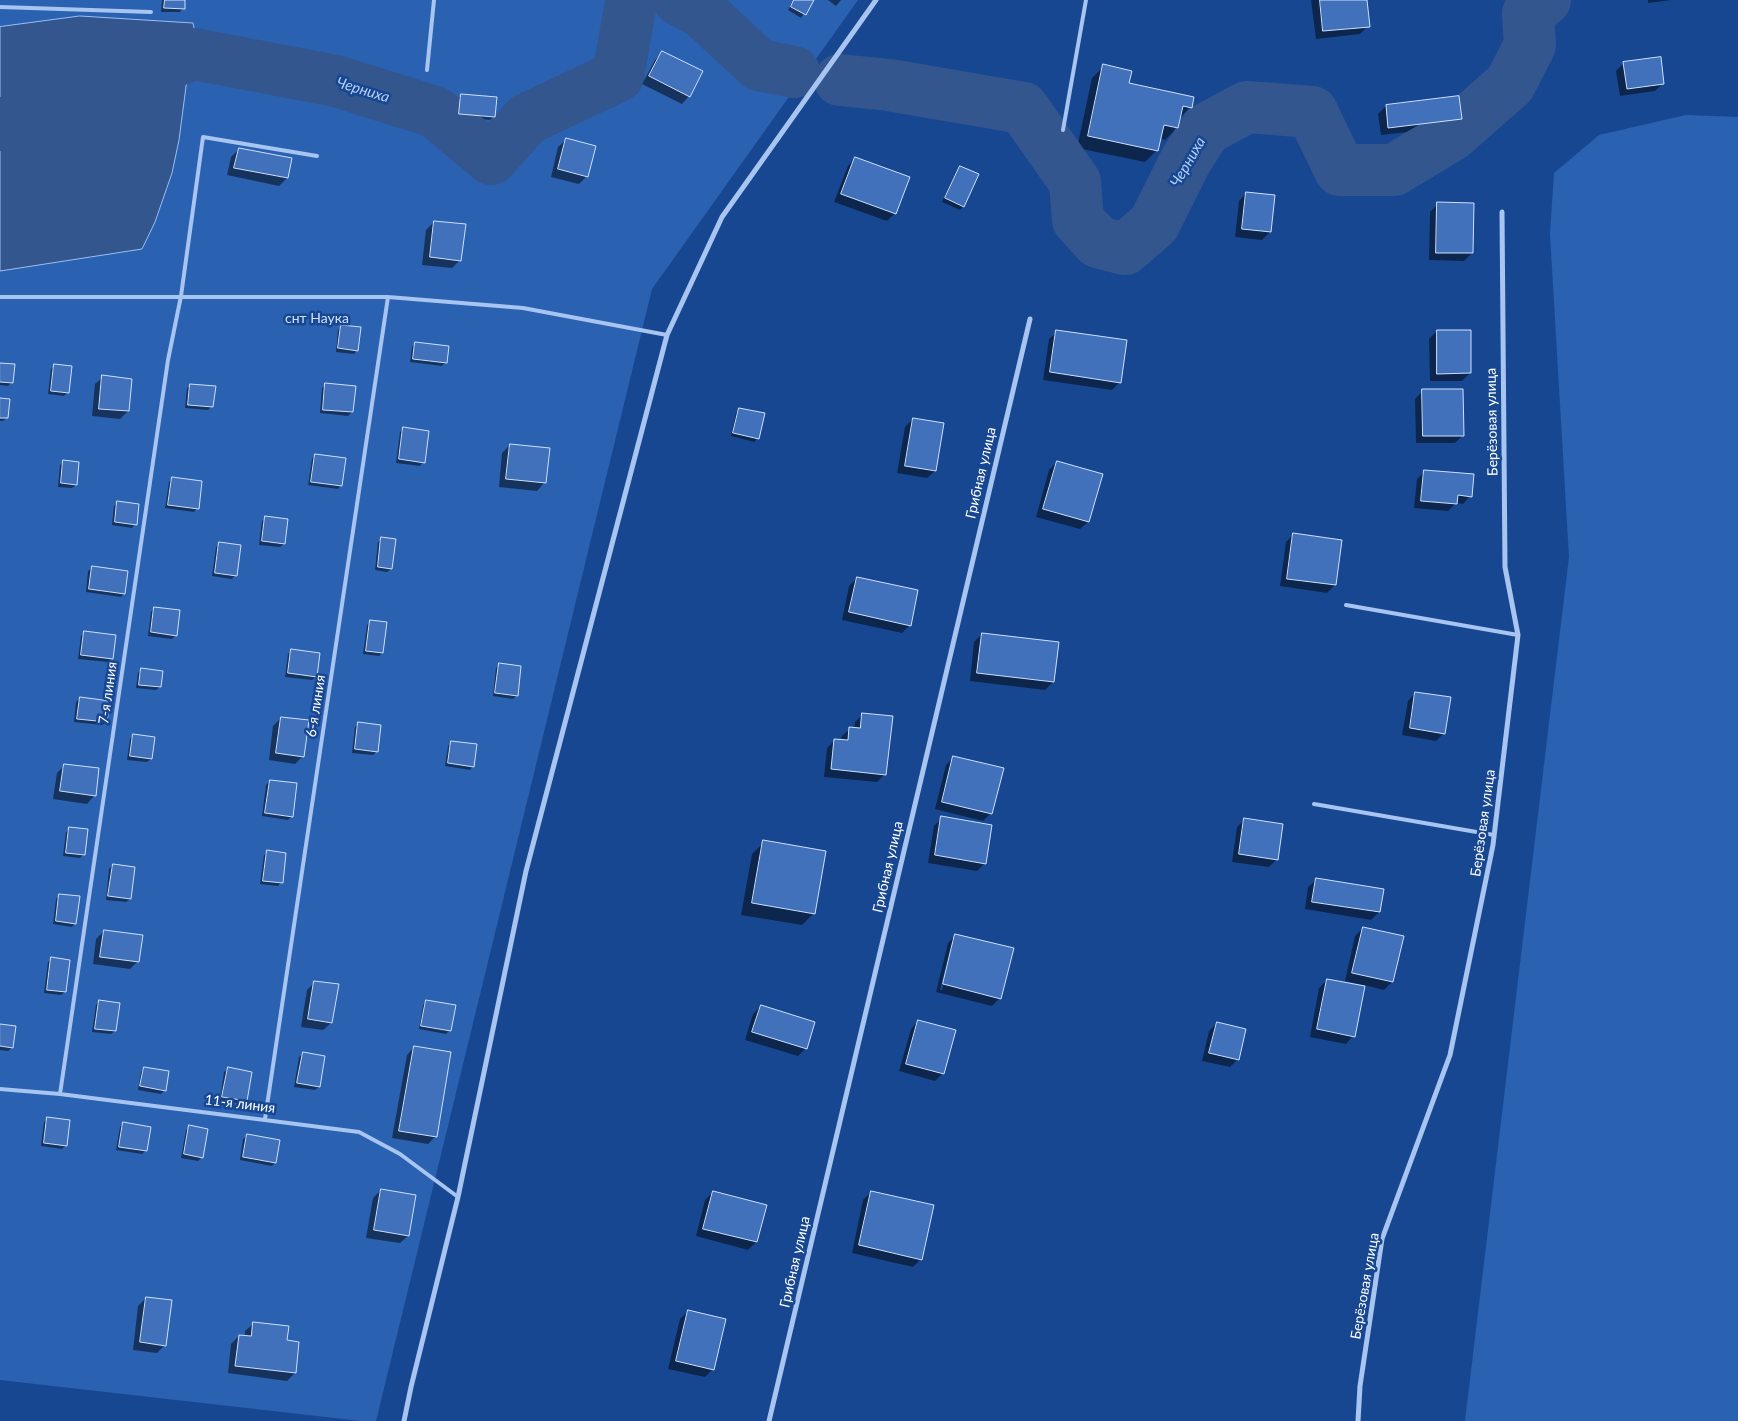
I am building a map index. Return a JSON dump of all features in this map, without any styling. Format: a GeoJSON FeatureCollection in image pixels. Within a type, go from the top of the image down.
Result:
{"type":"FeatureCollection","features":[{"type":"Feature","properties":{"kind":"street"},"geometry":{"type":"LineString","coordinates":[[404,1421],[458,1197],[526,871],[667,335],[722,217],[876,0]]}},
{"type":"Feature","properties":{"kind":"street","name":"Берёзовая улица"},"geometry":{"type":"LineString","coordinates":[[1358,1421],[1360,1386],[1382,1239],[1450,1055],[1494,835],[1518,635],[1505,567],[1502,212]]}},
{"type":"Feature","properties":{"kind":"street","name":"Грибная улица"},"geometry":{"type":"LineString","coordinates":[[769,1421],[1030,319]]}},
{"type":"Feature","properties":{"kind":"lane"},"geometry":{"type":"LineString","coordinates":[[427,70],[434,0]]}},
{"type":"Feature","properties":{"kind":"lane"},"geometry":{"type":"LineString","coordinates":[[1062,130],[1086,0]]}},
{"type":"Feature","properties":{"kind":"lane"},"geometry":{"type":"LineString","coordinates":[[0,8],[151,12]]}},
{"type":"Feature","properties":{"kind":"lane","name":"7-я линия"},"geometry":{"type":"LineString","coordinates":[[60,1094],[168,360],[181,296],[203,137],[317,156]]}},
{"type":"Feature","properties":{"kind":"lane"},"geometry":{"type":"LineString","coordinates":[[0,297],[388,297],[523,308],[667,335]]}},
{"type":"Feature","properties":{"kind":"lane","name":"6-я линия"},"geometry":{"type":"LineString","coordinates":[[265,1119],[388,297]]}},
{"type":"Feature","properties":{"kind":"lane"},"geometry":{"type":"LineString","coordinates":[[1346,605],[1518,635]]}},
{"type":"Feature","properties":{"kind":"lane"},"geometry":{"type":"LineString","coordinates":[[1314,804],[1494,835]]}},
{"type":"Feature","properties":{"kind":"lane","name":"11-я линия"},"geometry":{"type":"LineString","coordinates":[[0,1089],[60,1094],[359,1132],[400,1154],[458,1197]]}},
{"type":"Feature","properties":{"kind":"green space","name":"снт Наука"},"geometry":{"type":"Polygon","coordinates":[[[0,0],[858,0],[652,289],[376,1421],[361,1421],[0,1380],[0,0]]]}},
{"type":"Feature","properties":{"kind":"green space"},"geometry":{"type":"Polygon","coordinates":[[[1686,115],[1738,117],[1738,1421],[1465,1421],[1569,557],[1550,234],[1554,173],[1599,135],[1686,115]]]}},
{"type":"Feature","properties":{"kind":"shaded area"},"geometry":{"type":"Polygon","coordinates":[[[80,16],[193,23],[197,43],[188,71],[179,140],[172,173],[155,222],[142,249],[0,271],[0,27],[80,16]]]}},
{"type":"Feature","properties":{"kind":"building"},"geometry":{"type":"Polygon","coordinates":[[[165,0],[185,0],[185,9],[164,8],[165,0]]]}},
{"type":"Feature","properties":{"kind":"building"},"geometry":{"type":"Polygon","coordinates":[[[794,0],[814,0],[806,15],[791,7],[794,0]]]}},
{"type":"Feature","properties":{"kind":"building"},"geometry":{"type":"Polygon","coordinates":[[[1320,0],[1367,0],[1370,27],[1323,31],[1320,0]]]}},
{"type":"Feature","properties":{"kind":"building"},"geometry":{"type":"Polygon","coordinates":[[[662,51],[703,71],[690,97],[649,76],[662,51]]]}},
{"type":"Feature","properties":{"kind":"building"},"geometry":{"type":"Polygon","coordinates":[[[1661,57],[1664,84],[1627,89],[1623,62],[1661,57]]]}},
{"type":"Feature","properties":{"kind":"building"},"geometry":{"type":"Polygon","coordinates":[[[1103,64],[1132,71],[1129,83],[1194,97],[1192,108],[1183,106],[1178,128],[1164,125],[1158,151],[1088,136],[1103,64]]]}},
{"type":"Feature","properties":{"kind":"building"},"geometry":{"type":"Polygon","coordinates":[[[461,94],[497,97],[495,117],[459,114],[461,94]]]}},
{"type":"Feature","properties":{"kind":"building"},"geometry":{"type":"Polygon","coordinates":[[[1459,96],[1462,119],[1388,128],[1386,105],[1459,96]]]}},
{"type":"Feature","properties":{"kind":"building"},"geometry":{"type":"Polygon","coordinates":[[[566,138],[596,146],[588,177],[558,169],[566,138]]]}},
{"type":"Feature","properties":{"kind":"building"},"geometry":{"type":"Polygon","coordinates":[[[239,148],[292,158],[288,178],[234,168],[239,148]]]}},
{"type":"Feature","properties":{"kind":"building"},"geometry":{"type":"Polygon","coordinates":[[[855,157],[910,177],[896,214],[841,194],[855,157]]]}},
{"type":"Feature","properties":{"kind":"building"},"geometry":{"type":"Polygon","coordinates":[[[960,166],[979,174],[964,207],[945,198],[960,166]]]}},
{"type":"Feature","properties":{"kind":"building"},"geometry":{"type":"Polygon","coordinates":[[[1246,192],[1275,195],[1271,232],[1242,229],[1246,192]]]}},
{"type":"Feature","properties":{"kind":"building"},"geometry":{"type":"Polygon","coordinates":[[[1437,202],[1474,203],[1473,253],[1436,253],[1437,202]]]}},
{"type":"Feature","properties":{"kind":"building"},"geometry":{"type":"Polygon","coordinates":[[[434,221],[466,224],[461,261],[430,257],[434,221]]]}},
{"type":"Feature","properties":{"kind":"building"},"geometry":{"type":"Polygon","coordinates":[[[341,325],[361,327],[358,351],[338,348],[341,325]]]}},
{"type":"Feature","properties":{"kind":"building"},"geometry":{"type":"Polygon","coordinates":[[[1056,330],[1127,340],[1121,383],[1050,372],[1056,330]]]}},
{"type":"Feature","properties":{"kind":"building"},"geometry":{"type":"Polygon","coordinates":[[[1437,330],[1471,330],[1471,373],[1437,374],[1437,330]]]}},
{"type":"Feature","properties":{"kind":"building"},"geometry":{"type":"Polygon","coordinates":[[[415,342],[449,346],[447,363],[413,359],[415,342]]]}},
{"type":"Feature","properties":{"kind":"building"},"geometry":{"type":"Polygon","coordinates":[[[0,363],[15,364],[13,383],[0,382],[0,363]]]}},
{"type":"Feature","properties":{"kind":"building"},"geometry":{"type":"Polygon","coordinates":[[[54,364],[72,366],[69,393],[51,391],[54,364]]]}},
{"type":"Feature","properties":{"kind":"building"},"geometry":{"type":"Polygon","coordinates":[[[102,375],[132,379],[129,411],[99,409],[102,375]]]}},
{"type":"Feature","properties":{"kind":"building"},"geometry":{"type":"Polygon","coordinates":[[[325,383],[356,386],[353,412],[323,410],[325,383]]]}},
{"type":"Feature","properties":{"kind":"building"},"geometry":{"type":"Polygon","coordinates":[[[190,384],[216,386],[213,407],[188,405],[190,384]]]}},
{"type":"Feature","properties":{"kind":"building"},"geometry":{"type":"Polygon","coordinates":[[[1422,389],[1463,389],[1464,436],[1423,436],[1422,389]]]}},
{"type":"Feature","properties":{"kind":"building"},"geometry":{"type":"Polygon","coordinates":[[[0,398],[10,399],[8,418],[0,418],[0,398]]]}},
{"type":"Feature","properties":{"kind":"building"},"geometry":{"type":"Polygon","coordinates":[[[739,408],[765,413],[759,439],[733,433],[739,408]]]}},
{"type":"Feature","properties":{"kind":"building"},"geometry":{"type":"Polygon","coordinates":[[[913,418],[944,423],[936,471],[905,466],[913,418]]]}},
{"type":"Feature","properties":{"kind":"building"},"geometry":{"type":"Polygon","coordinates":[[[403,427],[429,431],[425,463],[399,459],[403,427]]]}},
{"type":"Feature","properties":{"kind":"building"},"geometry":{"type":"Polygon","coordinates":[[[510,444],[550,448],[546,483],[506,479],[510,444]]]}},
{"type":"Feature","properties":{"kind":"building"},"geometry":{"type":"Polygon","coordinates":[[[315,454],[346,458],[342,486],[311,482],[315,454]]]}},
{"type":"Feature","properties":{"kind":"building"},"geometry":{"type":"Polygon","coordinates":[[[63,460],[79,462],[77,485],[61,483],[63,460]]]}},
{"type":"Feature","properties":{"kind":"building"},"geometry":{"type":"Polygon","coordinates":[[[1057,461],[1103,474],[1089,522],[1043,509],[1057,461]]]}},
{"type":"Feature","properties":{"kind":"building"},"geometry":{"type":"Polygon","coordinates":[[[1424,470],[1474,474],[1472,497],[1458,495],[1457,504],[1421,501],[1424,470]]]}},
{"type":"Feature","properties":{"kind":"building"},"geometry":{"type":"Polygon","coordinates":[[[172,477],[202,481],[199,509],[168,505],[172,477]]]}},
{"type":"Feature","properties":{"kind":"building"},"geometry":{"type":"Polygon","coordinates":[[[117,501],[139,504],[137,525],[115,522],[117,501]]]}},
{"type":"Feature","properties":{"kind":"building"},"geometry":{"type":"Polygon","coordinates":[[[265,516],[288,519],[285,544],[262,541],[265,516]]]}},
{"type":"Feature","properties":{"kind":"building"},"geometry":{"type":"Polygon","coordinates":[[[1293,533],[1342,540],[1336,585],[1287,579],[1293,533]]]}},
{"type":"Feature","properties":{"kind":"building"},"geometry":{"type":"Polygon","coordinates":[[[381,537],[396,539],[392,569],[378,567],[381,537]]]}},
{"type":"Feature","properties":{"kind":"building"},"geometry":{"type":"Polygon","coordinates":[[[219,542],[241,545],[237,576],[215,573],[219,542]]]}},
{"type":"Feature","properties":{"kind":"building"},"geometry":{"type":"Polygon","coordinates":[[[92,566],[128,571],[125,594],[89,589],[92,566]]]}},
{"type":"Feature","properties":{"kind":"building"},"geometry":{"type":"Polygon","coordinates":[[[857,577],[918,590],[911,626],[849,612],[857,577]]]}},
{"type":"Feature","properties":{"kind":"building"},"geometry":{"type":"Polygon","coordinates":[[[154,607],[180,610],[177,636],[151,632],[154,607]]]}},
{"type":"Feature","properties":{"kind":"building"},"geometry":{"type":"Polygon","coordinates":[[[370,620],[387,622],[383,653],[366,651],[370,620]]]}},
{"type":"Feature","properties":{"kind":"building"},"geometry":{"type":"Polygon","coordinates":[[[84,631],[116,635],[113,659],[81,655],[84,631]]]}},
{"type":"Feature","properties":{"kind":"building"},"geometry":{"type":"Polygon","coordinates":[[[982,633],[1059,642],[1054,682],[977,673],[982,633]]]}},
{"type":"Feature","properties":{"kind":"building"},"geometry":{"type":"Polygon","coordinates":[[[291,649],[320,653],[317,677],[288,673],[291,649]]]}},
{"type":"Feature","properties":{"kind":"building"},"geometry":{"type":"Polygon","coordinates":[[[499,663],[521,666],[518,696],[495,693],[499,663]]]}},
{"type":"Feature","properties":{"kind":"building"},"geometry":{"type":"Polygon","coordinates":[[[141,668],[163,671],[161,687],[139,685],[141,668]]]}},
{"type":"Feature","properties":{"kind":"building"},"geometry":{"type":"Polygon","coordinates":[[[1415,692],[1451,697],[1445,734],[1410,728],[1415,692]]]}},
{"type":"Feature","properties":{"kind":"building"},"geometry":{"type":"Polygon","coordinates":[[[80,697],[110,701],[107,722],[77,719],[80,697]]]}},
{"type":"Feature","properties":{"kind":"building"},"geometry":{"type":"Polygon","coordinates":[[[862,713],[893,716],[886,775],[831,769],[834,739],[848,740],[849,727],[860,728],[862,713]]]}},
{"type":"Feature","properties":{"kind":"building"},"geometry":{"type":"Polygon","coordinates":[[[281,717],[309,720],[304,757],[276,753],[281,717]]]}},
{"type":"Feature","properties":{"kind":"building"},"geometry":{"type":"Polygon","coordinates":[[[358,722],[381,725],[378,752],[355,749],[358,722]]]}},
{"type":"Feature","properties":{"kind":"building"},"geometry":{"type":"Polygon","coordinates":[[[133,734],[155,737],[152,759],[130,756],[133,734]]]}},
{"type":"Feature","properties":{"kind":"building"},"geometry":{"type":"Polygon","coordinates":[[[451,741],[477,744],[474,767],[448,763],[451,741]]]}},
{"type":"Feature","properties":{"kind":"building"},"geometry":{"type":"Polygon","coordinates":[[[953,756],[1004,768],[992,814],[942,802],[953,756]]]}},
{"type":"Feature","properties":{"kind":"building"},"geometry":{"type":"Polygon","coordinates":[[[64,764],[99,768],[96,796],[60,791],[64,764]]]}},
{"type":"Feature","properties":{"kind":"building"},"geometry":{"type":"Polygon","coordinates":[[[270,780],[297,783],[293,817],[265,813],[270,780]]]}},
{"type":"Feature","properties":{"kind":"building"},"geometry":{"type":"Polygon","coordinates":[[[941,816],[992,825],[986,864],[935,855],[941,816]]]}},
{"type":"Feature","properties":{"kind":"building"},"geometry":{"type":"Polygon","coordinates":[[[1244,818],[1283,824],[1278,860],[1239,854],[1244,818]]]}},
{"type":"Feature","properties":{"kind":"building"},"geometry":{"type":"Polygon","coordinates":[[[69,827],[88,829],[85,855],[66,853],[69,827]]]}},
{"type":"Feature","properties":{"kind":"building"},"geometry":{"type":"Polygon","coordinates":[[[763,840],[826,851],[815,914],[752,903],[763,840]]]}},
{"type":"Feature","properties":{"kind":"building"},"geometry":{"type":"Polygon","coordinates":[[[267,850],[286,853],[283,883],[263,881],[267,850]]]}},
{"type":"Feature","properties":{"kind":"building"},"geometry":{"type":"Polygon","coordinates":[[[113,864],[135,867],[131,899],[108,896],[113,864]]]}},
{"type":"Feature","properties":{"kind":"building"},"geometry":{"type":"Polygon","coordinates":[[[1316,878],[1384,889],[1380,912],[1312,902],[1316,878]]]}},
{"type":"Feature","properties":{"kind":"building"},"geometry":{"type":"Polygon","coordinates":[[[59,894],[80,896],[76,924],[56,921],[59,894]]]}},
{"type":"Feature","properties":{"kind":"building"},"geometry":{"type":"Polygon","coordinates":[[[1363,927],[1404,936],[1393,982],[1352,973],[1363,927]]]}},
{"type":"Feature","properties":{"kind":"building"},"geometry":{"type":"Polygon","coordinates":[[[104,930],[143,935],[139,962],[100,957],[104,930]]]}},
{"type":"Feature","properties":{"kind":"building"},"geometry":{"type":"Polygon","coordinates":[[[955,934],[1014,948],[1001,999],[943,984],[955,934]]]}},
{"type":"Feature","properties":{"kind":"building"},"geometry":{"type":"Polygon","coordinates":[[[51,957],[70,960],[66,992],[47,990],[51,957]]]}},
{"type":"Feature","properties":{"kind":"building"},"geometry":{"type":"Polygon","coordinates":[[[1327,979],[1365,986],[1355,1037],[1317,1029],[1327,979]]]}},
{"type":"Feature","properties":{"kind":"building"},"geometry":{"type":"Polygon","coordinates":[[[314,981],[339,984],[332,1023],[308,1019],[314,981]]]}},
{"type":"Feature","properties":{"kind":"building"},"geometry":{"type":"Polygon","coordinates":[[[99,1000],[120,1003],[116,1031],[95,1029],[99,1000]]]}},
{"type":"Feature","properties":{"kind":"building"},"geometry":{"type":"Polygon","coordinates":[[[426,1000],[456,1005],[451,1031],[421,1026],[426,1000]]]}},
{"type":"Feature","properties":{"kind":"building"},"geometry":{"type":"Polygon","coordinates":[[[761,1005],[815,1022],[807,1049],[752,1032],[761,1005]]]}},
{"type":"Feature","properties":{"kind":"building"},"geometry":{"type":"Polygon","coordinates":[[[918,1020],[956,1030],[944,1074],[906,1064],[918,1020]]]}},
{"type":"Feature","properties":{"kind":"building"},"geometry":{"type":"Polygon","coordinates":[[[1217,1022],[1246,1029],[1239,1060],[1209,1053],[1217,1022]]]}},
{"type":"Feature","properties":{"kind":"building"},"geometry":{"type":"Polygon","coordinates":[[[0,1024],[16,1026],[13,1048],[0,1046],[0,1024]]]}},
{"type":"Feature","properties":{"kind":"building"},"geometry":{"type":"Polygon","coordinates":[[[414,1046],[451,1052],[437,1137],[399,1131],[414,1046]]]}},
{"type":"Feature","properties":{"kind":"building"},"geometry":{"type":"Polygon","coordinates":[[[303,1052],[325,1056],[320,1087],[297,1083],[303,1052]]]}},
{"type":"Feature","properties":{"kind":"building"},"geometry":{"type":"Polygon","coordinates":[[[144,1067],[169,1071],[166,1091],[140,1086],[144,1067]]]}},
{"type":"Feature","properties":{"kind":"building"},"geometry":{"type":"Polygon","coordinates":[[[228,1067],[252,1072],[247,1101],[222,1097],[228,1067]]]}},
{"type":"Feature","properties":{"kind":"building"},"geometry":{"type":"Polygon","coordinates":[[[47,1117],[70,1120],[67,1146],[44,1143],[47,1117]]]}},
{"type":"Feature","properties":{"kind":"building"},"geometry":{"type":"Polygon","coordinates":[[[123,1122],[151,1127],[147,1151],[119,1147],[123,1122]]]}},
{"type":"Feature","properties":{"kind":"building"},"geometry":{"type":"Polygon","coordinates":[[[189,1125],[208,1129],[203,1158],[184,1154],[189,1125]]]}},
{"type":"Feature","properties":{"kind":"building"},"geometry":{"type":"Polygon","coordinates":[[[247,1134],[280,1140],[276,1163],[243,1157],[247,1134]]]}},
{"type":"Feature","properties":{"kind":"building"},"geometry":{"type":"Polygon","coordinates":[[[381,1189],[416,1195],[409,1236],[374,1230],[381,1189]]]}},
{"type":"Feature","properties":{"kind":"building"},"geometry":{"type":"Polygon","coordinates":[[[713,1191],[767,1205],[757,1242],[703,1229],[713,1191]]]}},
{"type":"Feature","properties":{"kind":"building"},"geometry":{"type":"Polygon","coordinates":[[[871,1191],[934,1205],[922,1260],[859,1245],[871,1191]]]}},
{"type":"Feature","properties":{"kind":"building"},"geometry":{"type":"Polygon","coordinates":[[[146,1297],[172,1300],[166,1346],[140,1342],[146,1297]]]}},
{"type":"Feature","properties":{"kind":"building"},"geometry":{"type":"Polygon","coordinates":[[[688,1310],[726,1319],[714,1370],[676,1361],[688,1310]]]}},
{"type":"Feature","properties":{"kind":"building"},"geometry":{"type":"Polygon","coordinates":[[[253,1322],[289,1326],[287,1340],[299,1342],[296,1373],[235,1366],[239,1335],[251,1336],[253,1322]]]}},
{"type":"Feature","properties":{"kind":"waterway","name":"Черниха"},"geometry":{"type":"LineString","coordinates":[[0,125],[194,54],[336,81],[435,112],[491,159],[527,119],[618,76],[633,0]]}},
{"type":"Feature","properties":{"kind":"waterway","name":"Черниха"},"geometry":{"type":"LineString","coordinates":[[679,0],[703,13],[759,65],[794,72]]}},
{"type":"Feature","properties":{"kind":"waterway","name":"Черниха"},"geometry":{"type":"LineString","coordinates":[[840,80],[889,85],[1023,108],[1075,182],[1078,220],[1098,242],[1125,249],[1154,224],[1186,160],[1206,129],[1247,107],[1312,112],[1340,170],[1394,170],[1452,135],[1510,84],[1530,45],[1528,14],[1545,0]]}}]}
